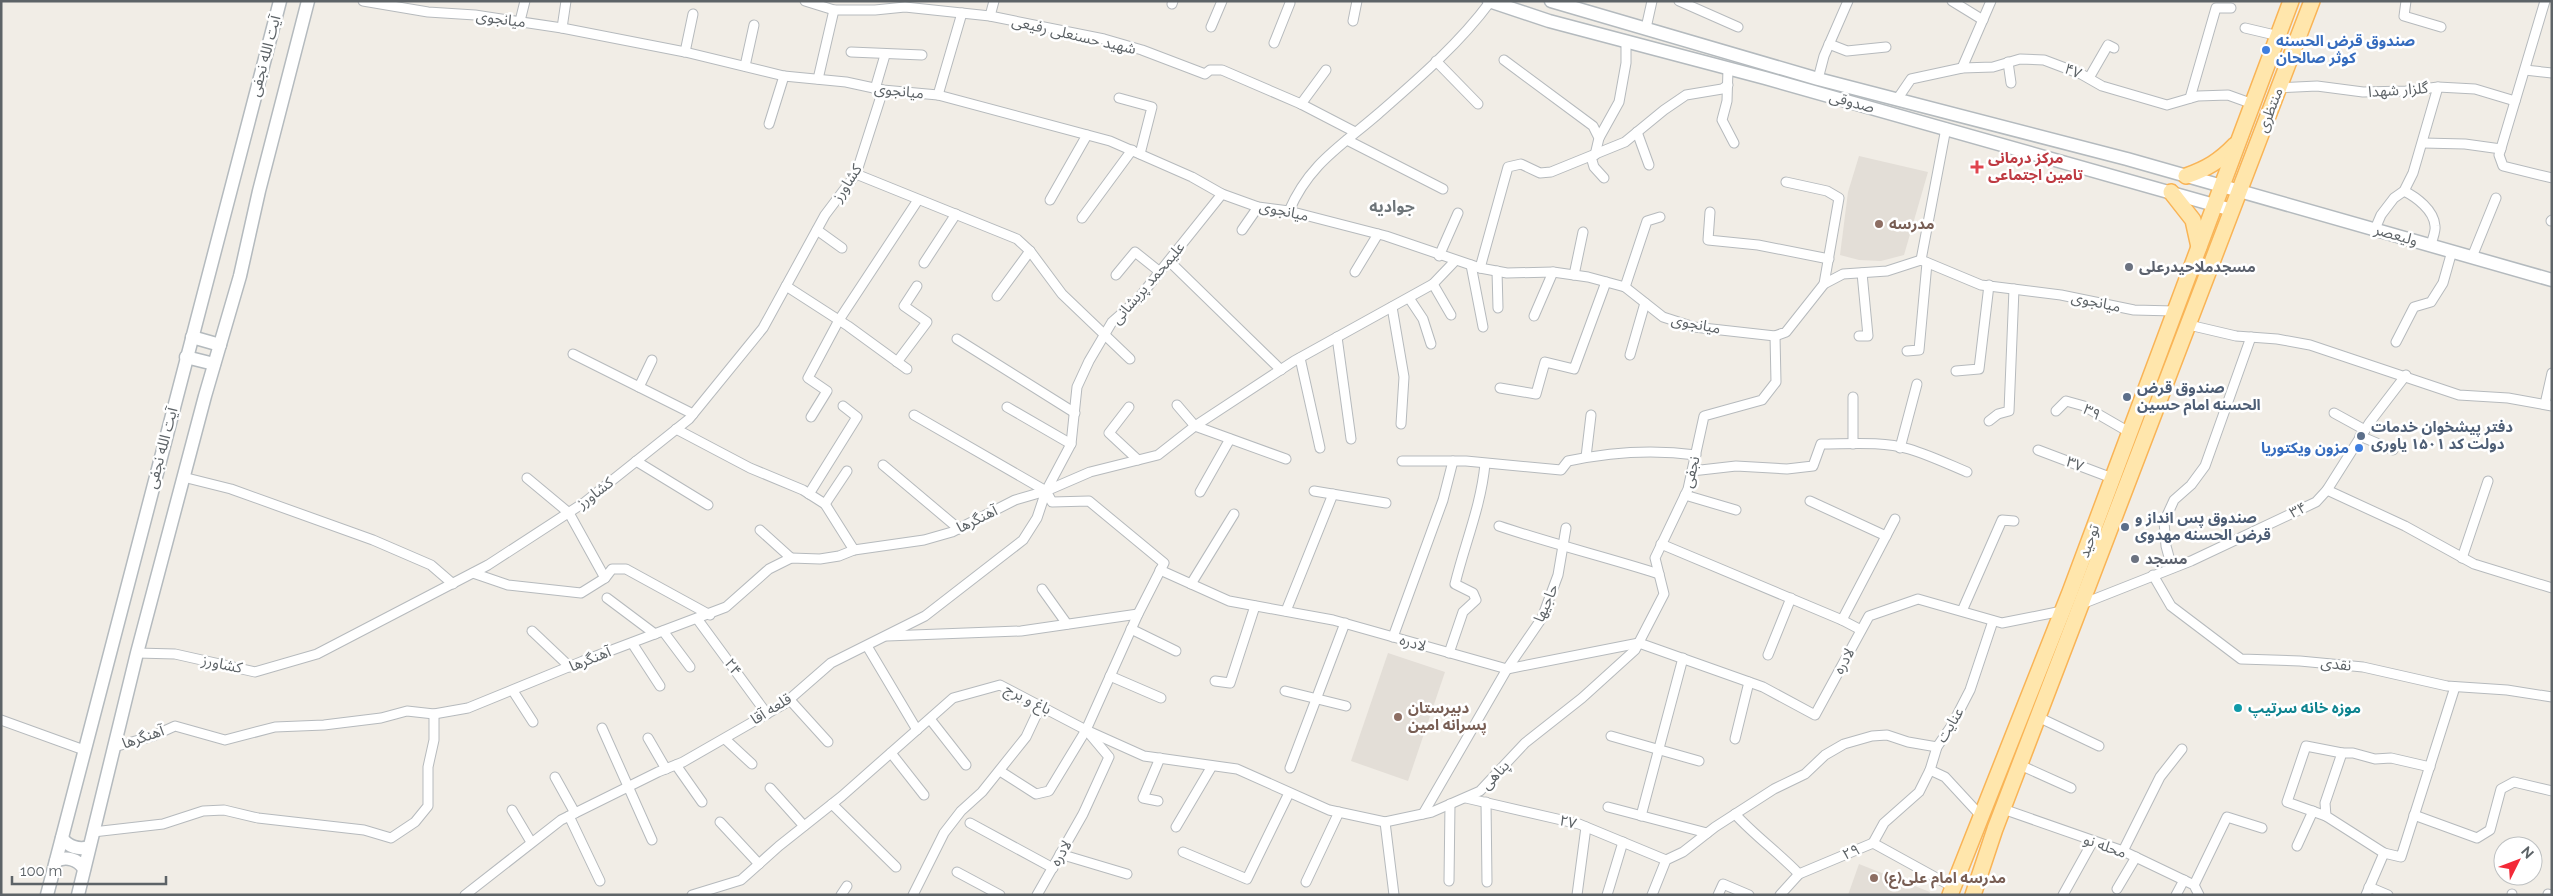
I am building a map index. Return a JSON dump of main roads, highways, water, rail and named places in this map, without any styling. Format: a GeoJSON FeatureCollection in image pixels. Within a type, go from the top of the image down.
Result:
{"type":"FeatureCollection","features":[{"type":"Feature","properties":{"kind":"main road","name":"آیت الله نجفی"},"geometry":{"type":"LineString","coordinates":[[47,895],[280,1]]}},
{"type":"Feature","properties":{"kind":"main road","name":"آیت الله نجفی"},"geometry":{"type":"LineString","coordinates":[[78,895],[137,653],[214,364],[240,276],[259,191],[308,1]]}},
{"type":"Feature","properties":{"kind":"main road","name":"صدوقی"},"geometry":{"type":"LineString","coordinates":[[1490,1],[1511,4],[1549,20],[1946,128],[2232,210]]}},
{"type":"Feature","properties":{"kind":"main road","name":"صدوقی"},"geometry":{"type":"LineString","coordinates":[[1551,1],[1818,79],[1898,98],[2222,186]]}},
{"type":"Feature","properties":{"kind":"main road","name":"منتظری"},"geometry":{"type":"LineString","coordinates":[[2222,186],[2291,1]]}},
{"type":"Feature","properties":{"kind":"main road","name":"منتظری"},"geometry":{"type":"LineString","coordinates":[[2240,191],[2312,1]]}},
{"type":"Feature","properties":{"kind":"main road"},"geometry":{"type":"LineString","coordinates":[[2186,176],[2207,168],[2220,160],[2239,140]]}},
{"type":"Feature","properties":{"kind":"main road"},"geometry":{"type":"LineString","coordinates":[[2099,172],[2105,153]]}},
{"type":"Feature","properties":{"kind":"main road","name":"ولیعصر"},"geometry":{"type":"LineString","coordinates":[[2222,186],[2552,280]]}},
{"type":"Feature","properties":{"kind":"main road","name":"توحید"},"geometry":{"type":"LineString","coordinates":[[1951,891],[2037,677],[2222,186]]}},
{"type":"Feature","properties":{"kind":"main road","name":"توحید"},"geometry":{"type":"LineString","coordinates":[[1973,895],[2003,809],[2240,191]]}},
{"type":"Feature","properties":{"kind":"main road"},"geometry":{"type":"LineString","coordinates":[[2171,192],[2193,220],[2199,247]]}},
{"type":"Feature","properties":{"kind":"main road"},"geometry":{"type":"LineString","coordinates":[[192,337],[220,345]]}},
{"type":"Feature","properties":{"kind":"main road"},"geometry":{"type":"LineString","coordinates":[[186,357],[214,364]]}},
{"type":"Feature","properties":{"kind":"main road"},"geometry":{"type":"LineString","coordinates":[[2037,677],[2051,683]]}},
{"type":"Feature","properties":{"kind":"main road"},"geometry":{"type":"LineString","coordinates":[[62,838],[72,846],[82,849],[89,847]]}},
{"type":"Feature","properties":{"kind":"main road"},"geometry":{"type":"LineString","coordinates":[[56,860],[71,859],[78,861],[84,869]]}},
{"type":"Feature","properties":{"kind":"place","name":"صندوق قرض الحسنه کوثر صالحان"},"geometry":{"type":"Point","coordinates":[2266,50]}},
{"type":"Feature","properties":{"kind":"place","name":"مرکز درمانی تامین اجتماعی"},"geometry":{"type":"Point","coordinates":[1977,167]}},
{"type":"Feature","properties":{"kind":"place","name":"مدرسه"},"geometry":{"type":"Point","coordinates":[1879,224]}},
{"type":"Feature","properties":{"kind":"place","name":"مسجدملاحیدرعلی"},"geometry":{"type":"Point","coordinates":[2129,267]}},
{"type":"Feature","properties":{"kind":"place","name":"صندوق قرض الحسنه امام حسین"},"geometry":{"type":"Point","coordinates":[2127,397]}},
{"type":"Feature","properties":{"kind":"place","name":"دفتر پیشخوان خدمات دولت کد ۱۵۰۱ یاوری"},"geometry":{"type":"Point","coordinates":[2361,436]}},
{"type":"Feature","properties":{"kind":"place","name":"مزون ویکتوریا"},"geometry":{"type":"Point","coordinates":[2359,448]}},
{"type":"Feature","properties":{"kind":"place","name":"صندوق پس انداز و قرض الحسنه مهدوی"},"geometry":{"type":"Point","coordinates":[2125,527]}},
{"type":"Feature","properties":{"kind":"place","name":"مسجد"},"geometry":{"type":"Point","coordinates":[2135,559]}},
{"type":"Feature","properties":{"kind":"place","name":"موزه خانه سرتیپ"},"geometry":{"type":"Point","coordinates":[2238,708]}},
{"type":"Feature","properties":{"kind":"place","name":"دبیرستان پسرانه امین"},"geometry":{"type":"Point","coordinates":[1398,717]}},
{"type":"Feature","properties":{"kind":"place","name":"مدرسه امام علی(ع)"},"geometry":{"type":"Point","coordinates":[1874,878]}},
{"type":"Feature","properties":{"kind":"district","name":"جوادیه"},"geometry":{"type":"Point","coordinates":[1392,206]}}]}
